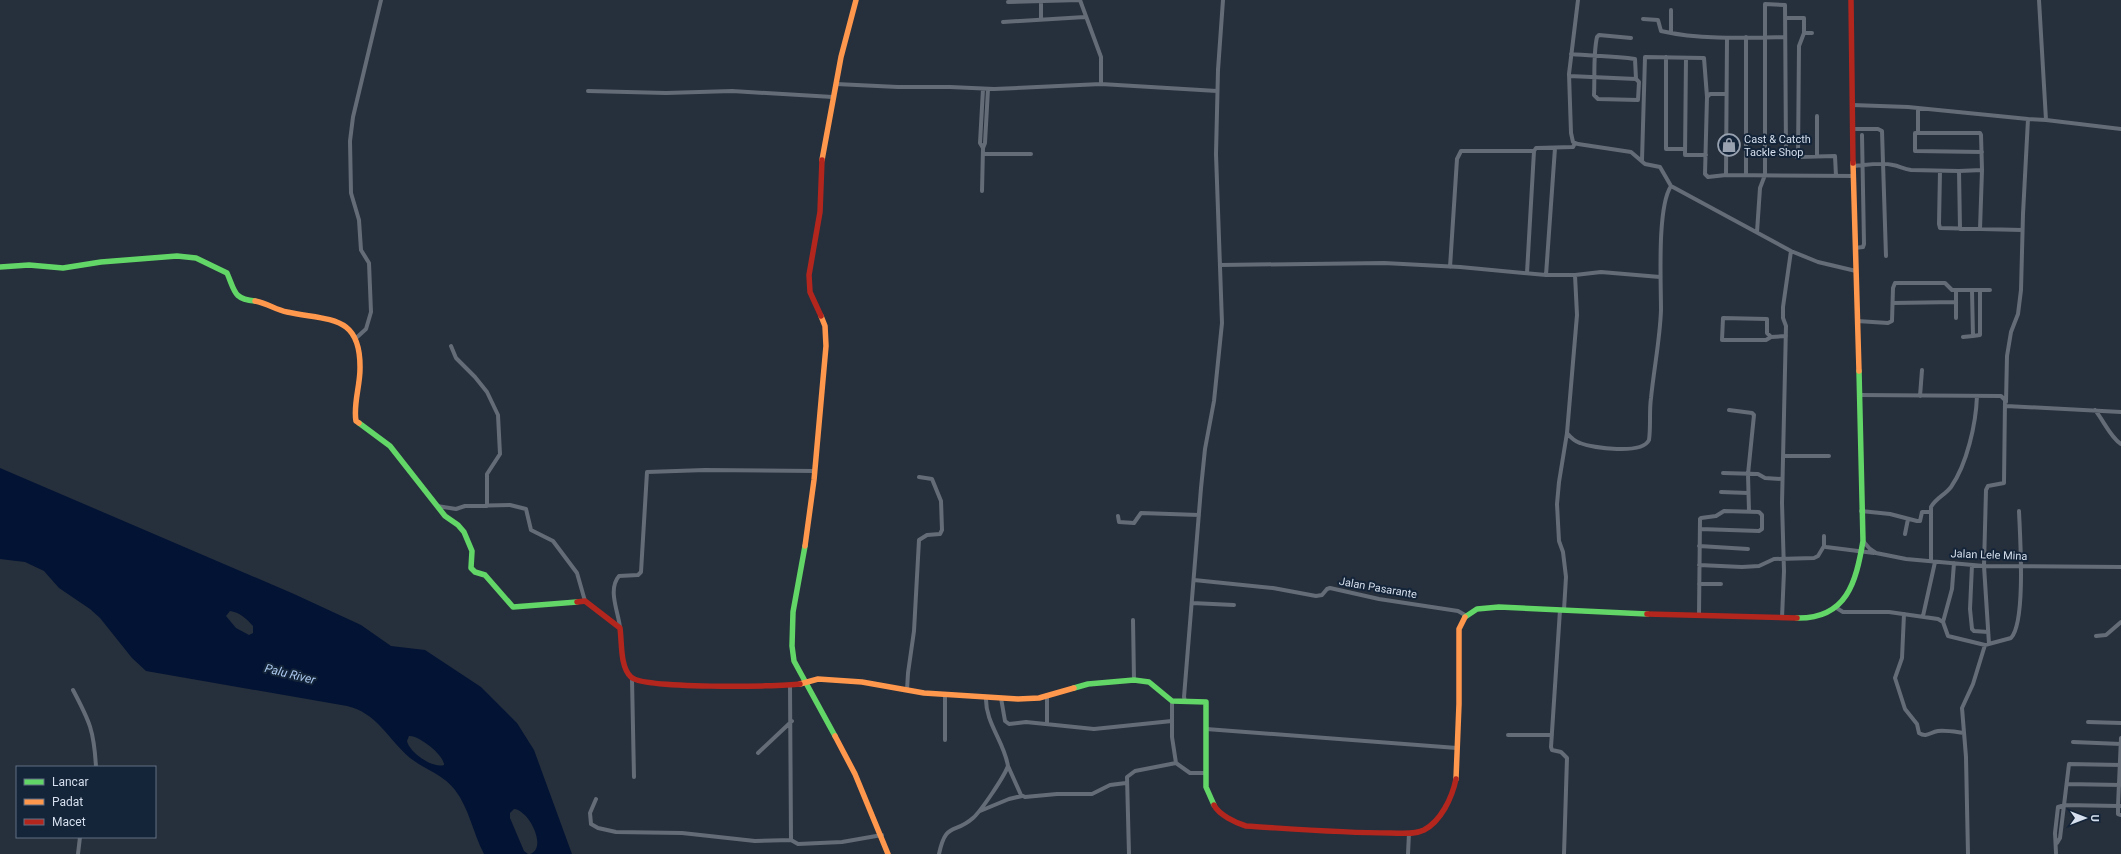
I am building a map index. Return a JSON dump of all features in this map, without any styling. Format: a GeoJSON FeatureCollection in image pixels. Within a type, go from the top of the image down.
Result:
{"type":"FeatureCollection","features":[{"type":"Feature","properties":{"kind":"street"},"geometry":{"type":"LineString","coordinates":[[355,339],[366,329],[371,312],[369,263],[361,250],[359,220],[351,193],[350,141],[353,117],[380,0]]}},
{"type":"Feature","properties":{"kind":"street"},"geometry":{"type":"LineString","coordinates":[[856,0],[846,36],[822,155],[820,212],[809,275],[810,292],[824,322],[826,336],[812,502],[795,607],[791,646],[794,660],[807,683],[816,704],[855,774],[882,835],[888,854]]}},
{"type":"Feature","properties":{"kind":"street"},"geometry":{"type":"LineString","coordinates":[[1041,0],[1041,20]]}},
{"type":"Feature","properties":{"kind":"street"},"geometry":{"type":"LineString","coordinates":[[1008,2],[1080,0],[1101,57],[1101,84]]}},
{"type":"Feature","properties":{"kind":"street"},"geometry":{"type":"LineString","coordinates":[[1185,701],[1184,697],[1205,449],[1214,401],[1222,317],[1216,154],[1217,91],[1223,0]]}},
{"type":"Feature","properties":{"kind":"street"},"geometry":{"type":"LineString","coordinates":[[1578,0],[1569,76],[1571,137],[1576,143],[1631,152],[1642,161],[1650,165],[1660,167],[1671,186],[1791,251],[1818,262],[1856,271]]}},
{"type":"Feature","properties":{"kind":"street"},"geometry":{"type":"LineString","coordinates":[[815,471],[705,470],[647,472],[645,476],[641,572],[638,575],[619,576],[615,584],[616,607],[625,671],[632,679],[655,683],[706,686],[790,685],[807,683],[818,679],[848,681],[945,694],[1029,699],[1088,684],[1134,680],[1149,682],[1172,701],[1206,702],[1204,773],[1206,787],[1216,809],[1240,825],[1344,832],[1409,833],[1425,831],[1438,817],[1454,786],[1460,681],[1459,629],[1465,615],[1477,609],[1489,607],[1782,618],[1820,618],[1849,594],[1853,586],[1863,541],[1855,248],[1851,0]]}},
{"type":"Feature","properties":{"kind":"street"},"geometry":{"type":"LineString","coordinates":[[2040,0],[2046,120]]}},
{"type":"Feature","properties":{"kind":"street"},"geometry":{"type":"LineString","coordinates":[[1757,232],[1760,188],[1765,175],[1766,4],[1785,5],[1786,153]]}},
{"type":"Feature","properties":{"kind":"street"},"geometry":{"type":"LineString","coordinates":[[1671,33],[1672,10]]}},
{"type":"Feature","properties":{"kind":"street"},"geometry":{"type":"LineString","coordinates":[[1798,157],[1799,46],[1804,33],[1804,12]]}},
{"type":"Feature","properties":{"kind":"street"},"geometry":{"type":"LineString","coordinates":[[1003,22],[1085,16]]}},
{"type":"Feature","properties":{"kind":"street"},"geometry":{"type":"LineString","coordinates":[[1785,18],[1804,18]]}},
{"type":"Feature","properties":{"kind":"street"},"geometry":{"type":"LineString","coordinates":[[1643,19],[1658,20],[1661,31],[1671,33],[1727,38],[1785,37]]}},
{"type":"Feature","properties":{"kind":"street"},"geometry":{"type":"LineString","coordinates":[[1804,33],[1812,33]]}},
{"type":"Feature","properties":{"kind":"street"},"geometry":{"type":"LineString","coordinates":[[1571,54],[1596,56],[1635,59],[1636,79],[1639,82],[1638,100],[1596,98],[1594,95],[1595,77],[1596,56],[1597,36],[1631,38]]}},
{"type":"Feature","properties":{"kind":"street"},"geometry":{"type":"LineString","coordinates":[[1746,37],[1746,175]]}},
{"type":"Feature","properties":{"kind":"street"},"geometry":{"type":"LineString","coordinates":[[1726,175],[1727,38]]}},
{"type":"Feature","properties":{"kind":"street"},"geometry":{"type":"LineString","coordinates":[[1642,161],[1645,57],[1686,58],[1706,60],[1706,176],[1854,176]]}},
{"type":"Feature","properties":{"kind":"street"},"geometry":{"type":"LineString","coordinates":[[1666,57],[1666,149],[1685,149]]}},
{"type":"Feature","properties":{"kind":"street"},"geometry":{"type":"LineString","coordinates":[[1686,58],[1685,155],[1706,155]]}},
{"type":"Feature","properties":{"kind":"street"},"geometry":{"type":"LineString","coordinates":[[1569,76],[1636,79]]}},
{"type":"Feature","properties":{"kind":"street"},"geometry":{"type":"LineString","coordinates":[[836,84],[898,88],[950,87],[985,89],[1101,84],[1217,91]]}},
{"type":"Feature","properties":{"kind":"street"},"geometry":{"type":"LineString","coordinates":[[982,191],[983,148],[980,143],[985,89]]}},
{"type":"Feature","properties":{"kind":"street"},"geometry":{"type":"LineString","coordinates":[[588,91],[666,93],[732,91],[833,97]]}},
{"type":"Feature","properties":{"kind":"street"},"geometry":{"type":"LineString","coordinates":[[1706,97],[1710,94],[1726,94]]}},
{"type":"Feature","properties":{"kind":"street"},"geometry":{"type":"LineString","coordinates":[[1852,105],[1918,108],[2046,120],[2121,129]]}},
{"type":"Feature","properties":{"kind":"street"},"geometry":{"type":"LineString","coordinates":[[1918,108],[1918,132],[1915,133],[1915,151],[1982,152]]}},
{"type":"Feature","properties":{"kind":"street"},"geometry":{"type":"LineString","coordinates":[[1817,116],[1817,156]]}},
{"type":"Feature","properties":{"kind":"street"},"geometry":{"type":"LineString","coordinates":[[1968,854],[1962,708],[1973,684],[1987,644],[1988,632],[1984,566],[1986,487],[2004,483],[2007,356],[2010,332],[2018,314],[2021,290],[2022,230],[2028,119]]}},
{"type":"Feature","properties":{"kind":"street"},"geometry":{"type":"LineString","coordinates":[[1853,129],[1882,130],[1886,256]]}},
{"type":"Feature","properties":{"kind":"street"},"geometry":{"type":"LineString","coordinates":[[1918,132],[1978,132],[1981,135],[1982,170],[1980,229]]}},
{"type":"Feature","properties":{"kind":"street"},"geometry":{"type":"LineString","coordinates":[[1855,248],[1863,246],[1864,244],[1862,135]]}},
{"type":"Feature","properties":{"kind":"street"},"geometry":{"type":"LineString","coordinates":[[1450,267],[1457,159],[1461,151],[1534,151],[1536,148],[1573,147],[1576,143]]}},
{"type":"Feature","properties":{"kind":"street"},"geometry":{"type":"LineString","coordinates":[[1546,275],[1555,148]]}},
{"type":"Feature","properties":{"kind":"street"},"geometry":{"type":"LineString","coordinates":[[1527,273],[1534,151]]}},
{"type":"Feature","properties":{"kind":"street"},"geometry":{"type":"LineString","coordinates":[[1765,155],[1786,153],[1798,157],[1836,156],[1836,176]]}},
{"type":"Feature","properties":{"kind":"street"},"geometry":{"type":"LineString","coordinates":[[983,154],[1031,154]]}},
{"type":"Feature","properties":{"kind":"street"},"geometry":{"type":"LineString","coordinates":[[1854,166],[1884,164],[1895,165],[1903,169],[1940,171],[1982,170]]}},
{"type":"Feature","properties":{"kind":"street"},"geometry":{"type":"LineString","coordinates":[[1940,171],[1939,224],[1943,229],[2022,230]]}},
{"type":"Feature","properties":{"kind":"street"},"geometry":{"type":"LineString","coordinates":[[1959,171],[1960,229]]}},
{"type":"Feature","properties":{"kind":"street"},"geometry":{"type":"LineString","coordinates":[[1567,433],[1573,440],[1581,444],[1607,449],[1640,448],[1647,443],[1660,327],[1660,277],[1665,200],[1671,186]]}},
{"type":"Feature","properties":{"kind":"street"},"geometry":{"type":"LineString","coordinates":[[1782,618],[1782,480],[1786,336],[1783,307],[1791,251]]}},
{"type":"Feature","properties":{"kind":"street"},"geometry":{"type":"LineString","coordinates":[[0,267],[29,265],[63,268],[147,257],[177,256],[196,258],[227,273],[235,292],[241,298],[262,302],[283,312],[349,328],[355,339],[359,353],[360,377],[355,415],[356,421],[390,446],[448,519],[458,524],[469,541],[472,551],[471,568],[475,572],[484,575],[498,587],[511,605],[518,608],[585,601]]}},
{"type":"Feature","properties":{"kind":"street"},"geometry":{"type":"LineString","coordinates":[[1220,265],[1356,262],[1450,267],[1546,275],[1575,275],[1601,272],[1660,277]]}},
{"type":"Feature","properties":{"kind":"street"},"geometry":{"type":"LineString","coordinates":[[1564,854],[1567,758],[1561,752],[1552,750],[1552,735],[1566,577],[1563,552],[1559,541],[1558,482],[1567,433],[1577,315],[1575,275]]}},
{"type":"Feature","properties":{"kind":"street"},"geometry":{"type":"LineString","coordinates":[[1857,321],[1890,322],[1893,316],[1893,288],[1895,283],[1945,283],[1951,290],[1956,291],[1990,290]]}},
{"type":"Feature","properties":{"kind":"street"},"geometry":{"type":"LineString","coordinates":[[1963,337],[1980,335],[1980,290]]}},
{"type":"Feature","properties":{"kind":"street"},"geometry":{"type":"LineString","coordinates":[[1956,291],[1956,318]]}},
{"type":"Feature","properties":{"kind":"street"},"geometry":{"type":"LineString","coordinates":[[1972,291],[1973,336]]}},
{"type":"Feature","properties":{"kind":"street"},"geometry":{"type":"LineString","coordinates":[[1893,303],[1956,302]]}},
{"type":"Feature","properties":{"kind":"street"},"geometry":{"type":"LineString","coordinates":[[1770,337],[1767,333],[1767,319],[1723,318],[1722,340],[1766,340],[1770,337],[1786,336]]}},
{"type":"Feature","properties":{"kind":"street"},"geometry":{"type":"LineString","coordinates":[[451,346],[456,358],[475,377],[487,392],[498,415],[500,454],[487,474],[487,506]]}},
{"type":"Feature","properties":{"kind":"street"},"geometry":{"type":"LineString","coordinates":[[1920,396],[1922,370]]}},
{"type":"Feature","properties":{"kind":"street"},"geometry":{"type":"LineString","coordinates":[[1859,395],[2001,396],[2006,404]]}},
{"type":"Feature","properties":{"kind":"street"},"geometry":{"type":"LineString","coordinates":[[1923,616],[1933,562],[1931,512],[1934,501],[1952,485],[1973,434],[1977,396]]}},
{"type":"Feature","properties":{"kind":"street"},"geometry":{"type":"LineString","coordinates":[[2006,404],[2121,412]]}},
{"type":"Feature","properties":{"kind":"street"},"geometry":{"type":"LineString","coordinates":[[1729,410],[1752,413],[1754,416],[1748,474],[1749,512]]}},
{"type":"Feature","properties":{"kind":"street"},"geometry":{"type":"LineString","coordinates":[[2095,410],[2106,423],[2113,439],[2121,444]]}},
{"type":"Feature","properties":{"kind":"street"},"geometry":{"type":"LineString","coordinates":[[1783,456],[1829,456]]}},
{"type":"Feature","properties":{"kind":"street"},"geometry":{"type":"LineString","coordinates":[[1723,473],[1748,474],[1782,480]]}},
{"type":"Feature","properties":{"kind":"street"},"geometry":{"type":"LineString","coordinates":[[907,690],[914,636],[919,540],[927,535],[940,534],[942,530],[939,494],[932,479],[919,477]]}},
{"type":"Feature","properties":{"kind":"street"},"geometry":{"type":"LineString","coordinates":[[1721,492],[1748,493]]}},
{"type":"Feature","properties":{"kind":"street"},"geometry":{"type":"LineString","coordinates":[[437,506],[456,509],[465,506],[510,505],[526,508],[529,514],[528,523],[530,530],[553,541],[577,574],[585,601],[620,628]]}},
{"type":"Feature","properties":{"kind":"street"},"geometry":{"type":"LineString","coordinates":[[1699,615],[1699,546],[1700,529],[1702,517],[1716,516],[1724,511],[1762,513],[1760,531],[1700,529]]}},
{"type":"Feature","properties":{"kind":"street"},"geometry":{"type":"LineString","coordinates":[[1861,511],[1890,514],[1918,522],[1922,512],[1931,512]]}},
{"type":"Feature","properties":{"kind":"street"},"geometry":{"type":"LineString","coordinates":[[1954,563],[1952,590],[1943,622],[1948,636],[1987,644],[2011,638],[2016,631],[2018,623],[2022,566],[2019,511]]}},
{"type":"Feature","properties":{"kind":"street"},"geometry":{"type":"LineString","coordinates":[[1118,516],[1119,522],[1131,524],[1134,523],[1141,513],[1199,515]]}},
{"type":"Feature","properties":{"kind":"street"},"geometry":{"type":"LineString","coordinates":[[1905,534],[1908,519]]}},
{"type":"Feature","properties":{"kind":"street"},"geometry":{"type":"LineString","coordinates":[[1699,566],[1759,566],[1770,560],[1817,557],[1824,546],[1824,536]]}},
{"type":"Feature","properties":{"kind":"street"},"geometry":{"type":"LineString","coordinates":[[1863,541],[1870,550],[1876,553]]}},
{"type":"Feature","properties":{"kind":"street"},"geometry":{"type":"LineString","coordinates":[[1699,546],[1748,549]]}},
{"type":"Feature","properties":{"kind":"street","name":"Jalan Lele Mina"},"geometry":{"type":"LineString","coordinates":[[1824,546],[1876,553],[1892,557],[1984,566],[2121,568]]}},
{"type":"Feature","properties":{"kind":"street"},"geometry":{"type":"LineString","coordinates":[[1972,565],[1970,609],[1972,629],[1974,631],[1988,632]]}},
{"type":"Feature","properties":{"kind":"street","name":"Jalan Pasarante"},"geometry":{"type":"LineString","coordinates":[[1194,580],[1273,588],[1316,596],[1322,595],[1327,589],[1330,588],[1379,599],[1458,611],[1465,615]]}},
{"type":"Feature","properties":{"kind":"street"},"geometry":{"type":"LineString","coordinates":[[1699,584],[1721,584]]}},
{"type":"Feature","properties":{"kind":"street"},"geometry":{"type":"LineString","coordinates":[[1192,603],[1234,605]]}},
{"type":"Feature","properties":{"kind":"street"},"geometry":{"type":"LineString","coordinates":[[1835,607],[1843,612],[1882,612],[1904,614],[1938,619],[1943,622]]}},
{"type":"Feature","properties":{"kind":"street"},"geometry":{"type":"LineString","coordinates":[[1904,614],[1902,658],[1895,678],[1905,709],[1917,724],[1919,733],[1922,735],[1928,736],[1938,731],[1964,733]]}},
{"type":"Feature","properties":{"kind":"street"},"geometry":{"type":"LineString","coordinates":[[1134,620],[1134,680]]}},
{"type":"Feature","properties":{"kind":"street"},"geometry":{"type":"LineString","coordinates":[[2096,636],[2106,635],[2120,624]]}},
{"type":"Feature","properties":{"kind":"street"},"geometry":{"type":"LineString","coordinates":[[632,679],[634,776]]}},
{"type":"Feature","properties":{"kind":"street"},"geometry":{"type":"LineString","coordinates":[[790,685],[792,720],[791,840]]}},
{"type":"Feature","properties":{"kind":"street"},"geometry":{"type":"LineString","coordinates":[[72,690],[91,726],[96,747],[96,766]]}},
{"type":"Feature","properties":{"kind":"street"},"geometry":{"type":"LineString","coordinates":[[945,694],[945,740]]}},
{"type":"Feature","properties":{"kind":"street"},"geometry":{"type":"LineString","coordinates":[[1047,695],[1047,723]]}},
{"type":"Feature","properties":{"kind":"street"},"geometry":{"type":"LineString","coordinates":[[986,697],[986,712],[998,734],[1008,766],[1022,796]]}},
{"type":"Feature","properties":{"kind":"street"},"geometry":{"type":"LineString","coordinates":[[1001,698],[1006,724],[1047,723],[1094,729],[1172,721]]}},
{"type":"Feature","properties":{"kind":"street"},"geometry":{"type":"LineString","coordinates":[[1172,701],[1172,721],[1176,763]]}},
{"type":"Feature","properties":{"kind":"street"},"geometry":{"type":"LineString","coordinates":[[758,753],[792,720]]}},
{"type":"Feature","properties":{"kind":"street"},"geometry":{"type":"LineString","coordinates":[[2088,722],[2121,722]]}},
{"type":"Feature","properties":{"kind":"street"},"geometry":{"type":"LineString","coordinates":[[1206,729],[1457,748]]}},
{"type":"Feature","properties":{"kind":"street"},"geometry":{"type":"LineString","coordinates":[[1508,735],[1552,735]]}},
{"type":"Feature","properties":{"kind":"street"},"geometry":{"type":"LineString","coordinates":[[2121,738],[2118,814],[2121,815]]}},
{"type":"Feature","properties":{"kind":"street"},"geometry":{"type":"LineString","coordinates":[[2073,742],[2121,744]]}},
{"type":"Feature","properties":{"kind":"street"},"geometry":{"type":"LineString","coordinates":[[1129,854],[1126,783],[1129,774],[1135,771],[1176,763],[1190,773],[1204,773]]}},
{"type":"Feature","properties":{"kind":"street"},"geometry":{"type":"LineString","coordinates":[[2057,843],[2060,838],[2070,764],[2120,765]]}},
{"type":"Feature","properties":{"kind":"street"},"geometry":{"type":"LineString","coordinates":[[939,854],[942,840],[946,834],[950,829],[971,820],[980,811],[1008,766]]}},
{"type":"Feature","properties":{"kind":"street"},"geometry":{"type":"LineString","coordinates":[[980,811],[1009,798],[1022,796],[1092,794],[1110,785],[1126,783]]}},
{"type":"Feature","properties":{"kind":"street"},"geometry":{"type":"LineString","coordinates":[[2067,784],[2120,785]]}},
{"type":"Feature","properties":{"kind":"street"},"geometry":{"type":"LineString","coordinates":[[596,799],[589,816],[594,826],[603,830],[623,832],[682,833],[755,841],[791,840],[798,844],[816,844],[862,839],[882,835]]}},
{"type":"Feature","properties":{"kind":"street"},"geometry":{"type":"LineString","coordinates":[[2056,853],[2057,843],[2055,833],[2058,807],[2065,805],[2119,806]]}},
{"type":"Feature","properties":{"kind":"street"},"geometry":{"type":"LineString","coordinates":[[1408,854],[1409,833]]}},
{"type":"Feature","properties":{"kind":"street"},"geometry":{"type":"LineString","coordinates":[[78,854],[80,838]]}},
{"type":"Feature","properties":{"kind":"water","name":"Palu River"},"geometry":{"type":"Polygon","coordinates":[[[0,468],[294,594],[361,625],[391,646],[425,650],[481,687],[517,723],[534,750],[572,854],[530,854],[535,850],[537,845],[537,837],[530,822],[520,811],[514,809],[510,813],[510,818],[524,851],[528,854],[484,854],[464,805],[455,790],[440,776],[410,758],[374,720],[366,714],[347,706],[146,671],[132,658],[100,618],[90,609],[59,588],[44,571],[25,562],[0,559],[0,468]],[[230,611],[226,616],[236,628],[249,635],[253,633],[253,626],[248,621],[240,614],[230,611]],[[409,736],[407,741],[409,745],[412,750],[422,759],[439,766],[444,765],[443,761],[436,752],[425,742],[409,736]]]}},
{"type":"Feature","properties":{"kind":"traffic: fast"},"geometry":{"type":"LineString","coordinates":[[0,267],[29,265],[63,268],[101,262],[177,256],[196,258],[227,273],[236,293],[242,298],[255,301]]}},
{"type":"Feature","properties":{"kind":"traffic: fast"},"geometry":{"type":"LineString","coordinates":[[1797,618],[1814,617],[1827,612],[1838,605],[1852,584],[1857,570],[1863,541],[1859,371]]}},
{"type":"Feature","properties":{"kind":"traffic: fast"},"geometry":{"type":"LineString","coordinates":[[359,423],[390,446],[445,516],[458,525],[464,532],[472,551],[471,568],[475,572],[485,575],[513,607],[577,602]]}},
{"type":"Feature","properties":{"kind":"traffic: fast"},"geometry":{"type":"LineString","coordinates":[[805,546],[793,612],[792,646],[794,661],[835,736]]}},
{"type":"Feature","properties":{"kind":"traffic: fast"},"geometry":{"type":"LineString","coordinates":[[1465,617],[1477,609],[1499,607],[1647,614]]}},
{"type":"Feature","properties":{"kind":"traffic: fast"},"geometry":{"type":"LineString","coordinates":[[1074,688],[1088,684],[1134,680],[1149,682],[1172,701],[1206,702],[1206,787],[1214,805]]}},
{"type":"Feature","properties":{"kind":"traffic: slow"},"geometry":{"type":"LineString","coordinates":[[822,160],[841,57],[856,0]]}},
{"type":"Feature","properties":{"kind":"traffic: slow"},"geometry":{"type":"LineString","coordinates":[[1853,163],[1859,371]]}},
{"type":"Feature","properties":{"kind":"traffic: slow"},"geometry":{"type":"LineString","coordinates":[[255,301],[283,311],[329,319],[340,323],[348,329],[355,338],[359,351],[360,375],[355,415],[356,421],[359,423]]}},
{"type":"Feature","properties":{"kind":"traffic: slow"},"geometry":{"type":"LineString","coordinates":[[805,546],[814,480],[826,346],[825,326],[821,316]]}},
{"type":"Feature","properties":{"kind":"traffic: slow"},"geometry":{"type":"LineString","coordinates":[[1456,779],[1459,704],[1459,629],[1465,617]]}},
{"type":"Feature","properties":{"kind":"traffic: slow"},"geometry":{"type":"LineString","coordinates":[[800,684],[818,679],[862,682],[924,693],[1018,699],[1039,698],[1074,688]]}},
{"type":"Feature","properties":{"kind":"traffic: slow"},"geometry":{"type":"LineString","coordinates":[[835,736],[855,774],[888,854]]}},
{"type":"Feature","properties":{"kind":"traffic: jam"},"geometry":{"type":"LineString","coordinates":[[1851,0],[1853,163]]}},
{"type":"Feature","properties":{"kind":"traffic: jam"},"geometry":{"type":"LineString","coordinates":[[821,316],[810,292],[809,275],[820,212],[822,160]]}},
{"type":"Feature","properties":{"kind":"traffic: jam"},"geometry":{"type":"LineString","coordinates":[[577,602],[585,601],[620,628],[623,661],[627,673],[631,677],[641,681],[659,684],[711,686],[766,686],[800,684]]}},
{"type":"Feature","properties":{"kind":"traffic: jam"},"geometry":{"type":"LineString","coordinates":[[1647,614],[1797,618]]}},
{"type":"Feature","properties":{"kind":"traffic: jam"},"geometry":{"type":"LineString","coordinates":[[1214,805],[1216,809],[1233,821],[1246,826],[1336,832],[1412,833],[1424,830],[1441,815],[1452,794],[1456,779]]}},
{"type":"Feature","properties":{"kind":"place","name":"Cast & Catcth Tackle Shop"},"geometry":{"type":"Point","coordinates":[1729,145]}}]}
